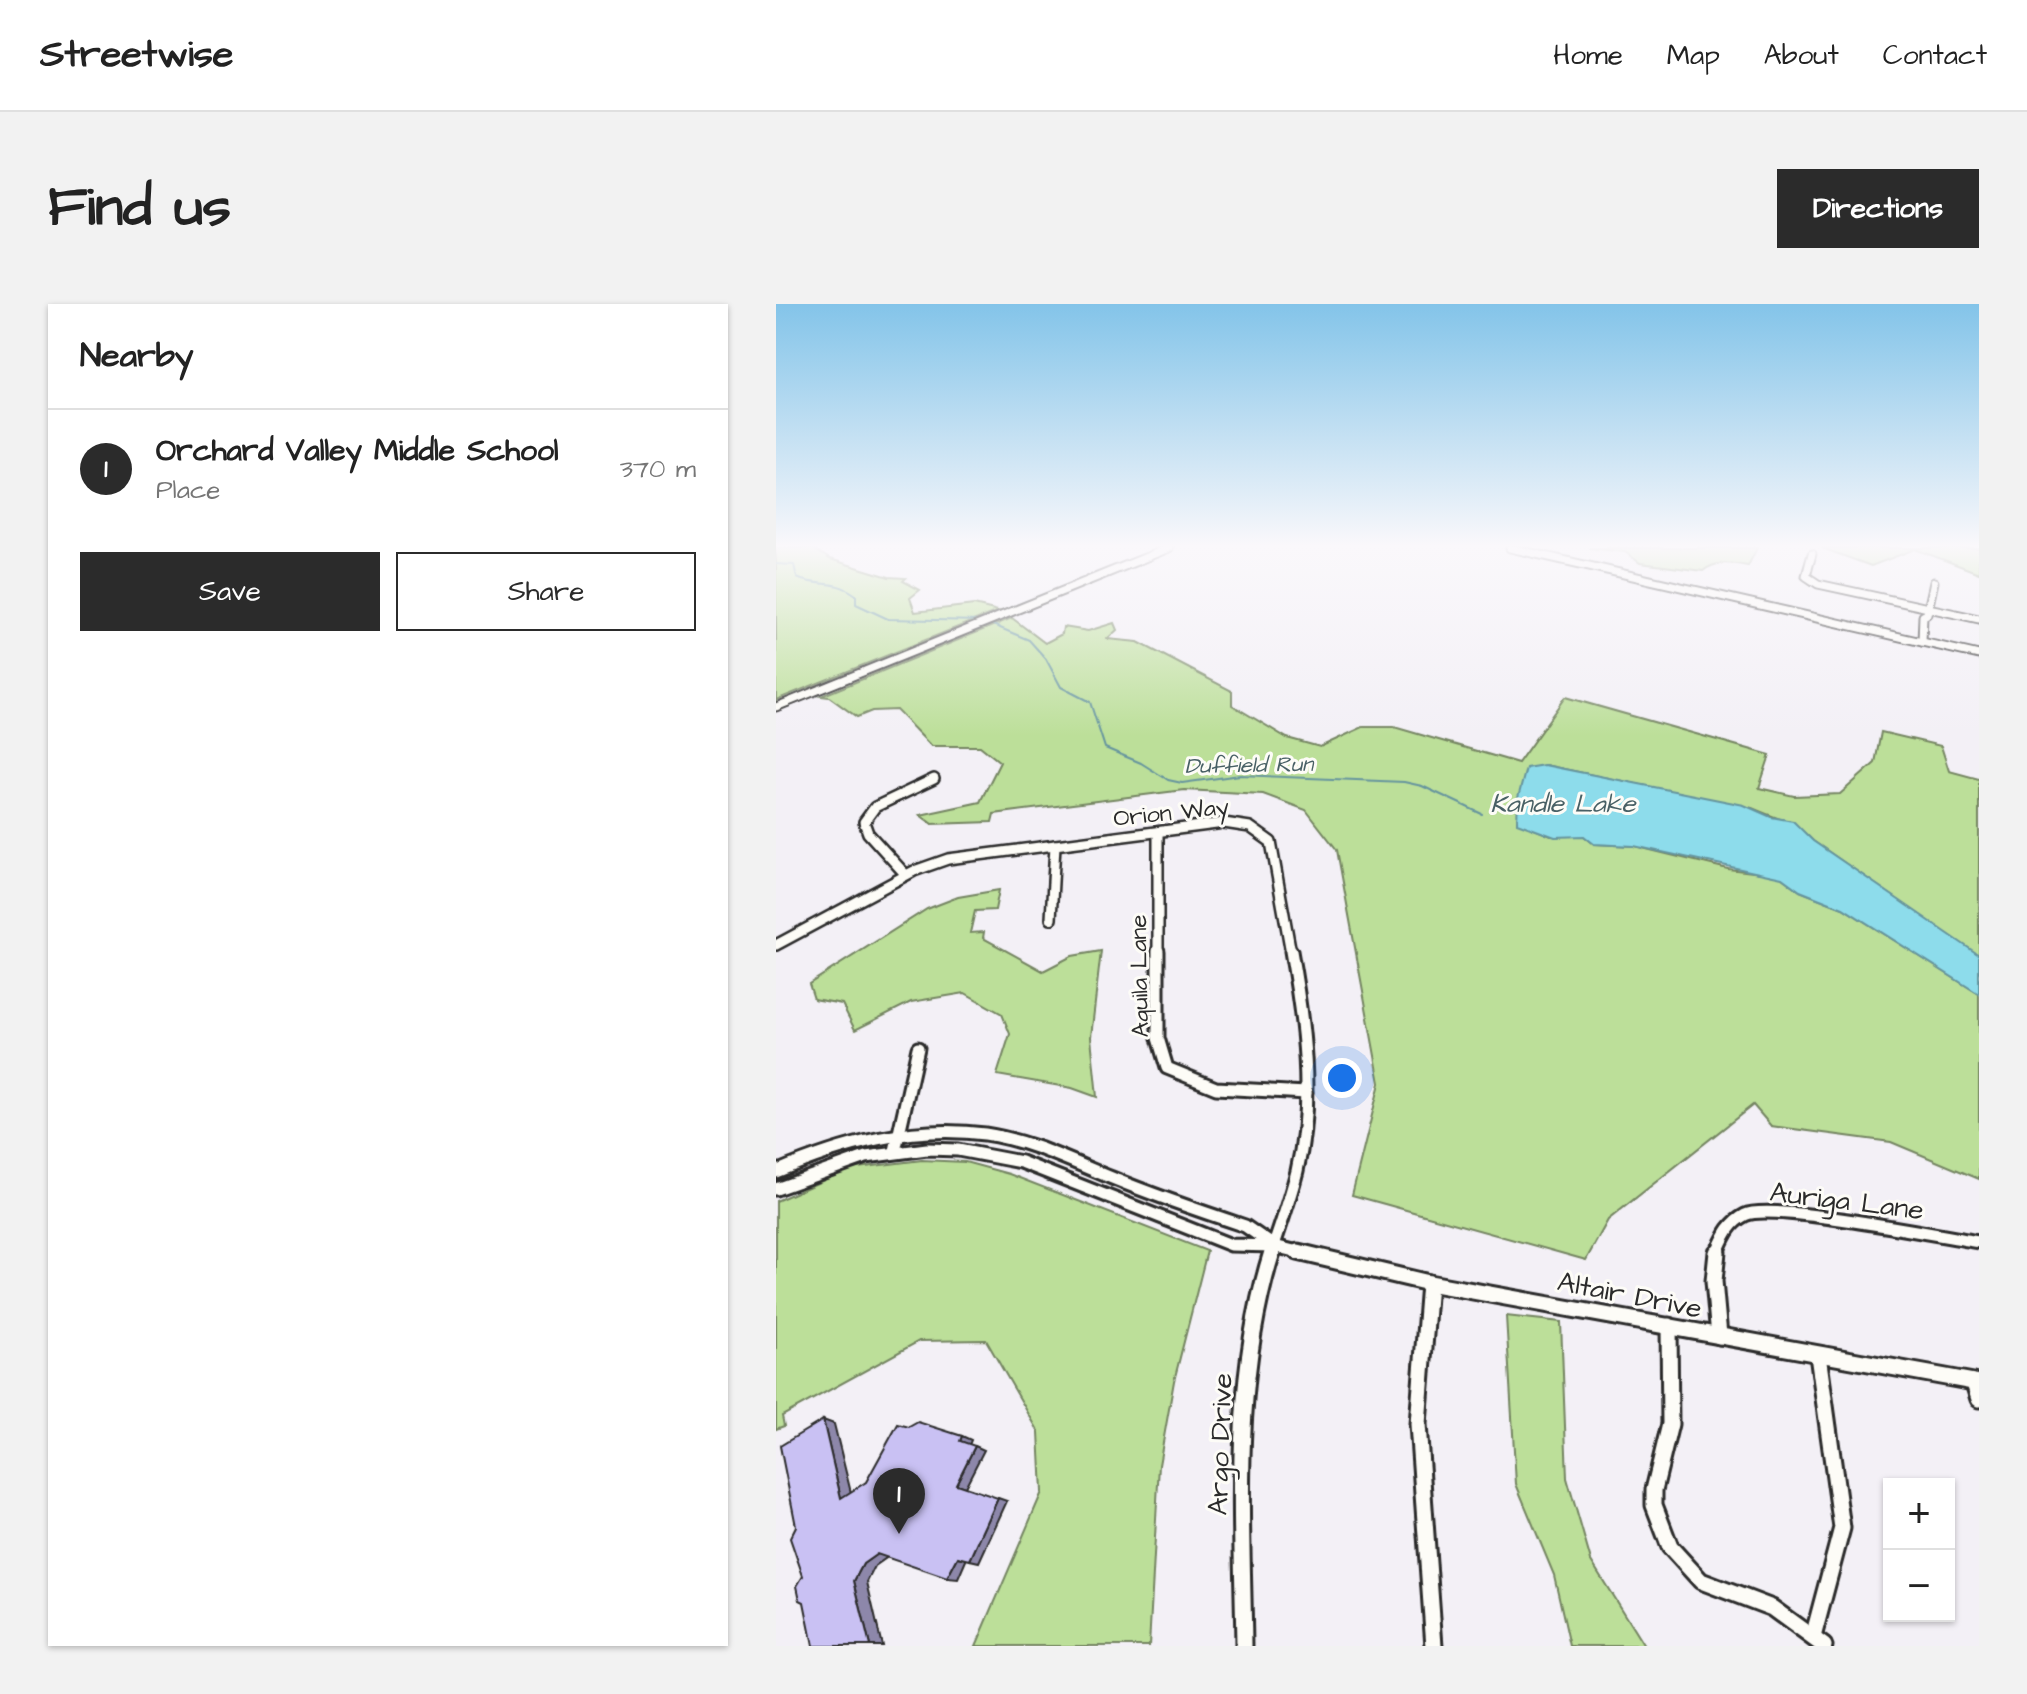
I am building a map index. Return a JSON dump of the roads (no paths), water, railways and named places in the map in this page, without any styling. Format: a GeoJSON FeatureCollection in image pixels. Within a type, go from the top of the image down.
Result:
{"type":"FeatureCollection","features":[{"type":"Feature","properties":{"kind":"street"},"geometry":{"type":"LineString","coordinates":[[776,707],[1014,611]]}},
{"type":"Feature","properties":{"kind":"street"},"geometry":{"type":"LineString","coordinates":[[1784,611],[1979,655]]}},
{"type":"Feature","properties":{"kind":"street"},"geometry":{"type":"LineString","coordinates":[[1922,642],[1923,616],[1928,611]]}},
{"type":"Feature","properties":{"kind":"street"},"geometry":{"type":"LineString","coordinates":[[1928,611],[1979,619]]}},
{"type":"Feature","properties":{"kind":"street"},"geometry":{"type":"LineString","coordinates":[[1928,611],[1931,644]]}},
{"type":"Feature","properties":{"kind":"street"},"geometry":{"type":"LineString","coordinates":[[906,875],[868,833],[864,822],[875,807],[934,779]]}},
{"type":"Feature","properties":{"kind":"street","name":"Orion Way"},"geometry":{"type":"LineString","coordinates":[[776,945],[906,875],[948,859],[1234,823],[1259,831],[1271,842],[1303,1017],[1306,1093],[1297,1170],[1274,1246]]}},
{"type":"Feature","properties":{"kind":"street","name":"Aquila Lane"},"geometry":{"type":"LineString","coordinates":[[1158,833],[1158,1038],[1167,1068],[1188,1081],[1228,1090],[1306,1093]]}},
{"type":"Feature","properties":{"kind":"street"},"geometry":{"type":"LineString","coordinates":[[1051,919],[1055,845]]}},
{"type":"Feature","properties":{"kind":"street"},"geometry":{"type":"LineString","coordinates":[[895,1151],[918,1048]]}},
{"type":"Feature","properties":{"kind":"street","name":"Altair Drive"},"geometry":{"type":"LineString","coordinates":[[776,1172],[833,1148],[899,1134],[956,1131],[1018,1140],[1245,1226],[1274,1246]]}},
{"type":"Feature","properties":{"kind":"street","name":"Altair Drive"},"geometry":{"type":"LineString","coordinates":[[776,1189],[834,1165],[895,1151],[950,1148],[1004,1157],[1239,1247],[1274,1246],[1429,1283],[1977,1383]]}},
{"type":"Feature","properties":{"kind":"street","name":"Auriga Lane"},"geometry":{"type":"LineString","coordinates":[[1719,1336],[1714,1281],[1716,1254],[1729,1226],[1748,1213],[1789,1214],[1979,1242]]}},
{"type":"Feature","properties":{"kind":"street","name":"Argo Drive"},"geometry":{"type":"LineString","coordinates":[[1244,1646],[1243,1395],[1250,1336],[1274,1246]]}},
{"type":"Feature","properties":{"kind":"street"},"geometry":{"type":"LineString","coordinates":[[1429,1283],[1418,1424],[1434,1646]]}},
{"type":"Feature","properties":{"kind":"street"},"geometry":{"type":"LineString","coordinates":[[1669,1326],[1670,1424],[1654,1490],[1654,1505],[1664,1535],[1678,1559],[1701,1581],[1772,1608],[1819,1641],[1842,1528],[1818,1355]]}},
{"type":"Feature","properties":{"kind":"street"},"geometry":{"type":"LineString","coordinates":[[1977,1383],[1979,1399]]}},
{"type":"Feature","properties":{"kind":"water","name":"Kandle Lake"},"geometry":{"type":"Polygon","coordinates":[[[1544,765],[1744,805],[1771,817],[1793,821],[1813,841],[1979,955],[1979,994],[1843,908],[1800,891],[1782,878],[1634,846],[1594,844],[1584,836],[1555,837],[1517,823],[1518,798],[1526,768],[1544,765]]]}},
{"type":"Feature","properties":{"kind":"waterway","name":"Duffield Run"},"geometry":{"type":"LineString","coordinates":[[870,611],[888,619],[982,621]]}},
{"type":"Feature","properties":{"kind":"waterway","name":"Duffield Run"},"geometry":{"type":"LineString","coordinates":[[988,623],[1029,640],[1046,659],[1061,687],[1090,702],[1105,748],[1141,763],[1168,780],[1182,783],[1240,775],[1404,782],[1422,786],[1482,814]]}},
{"type":"Feature","properties":{"kind":"place","name":"Orchard Valley Middle School"},"geometry":{"type":"Point","coordinates":[899,1534]}}]}
